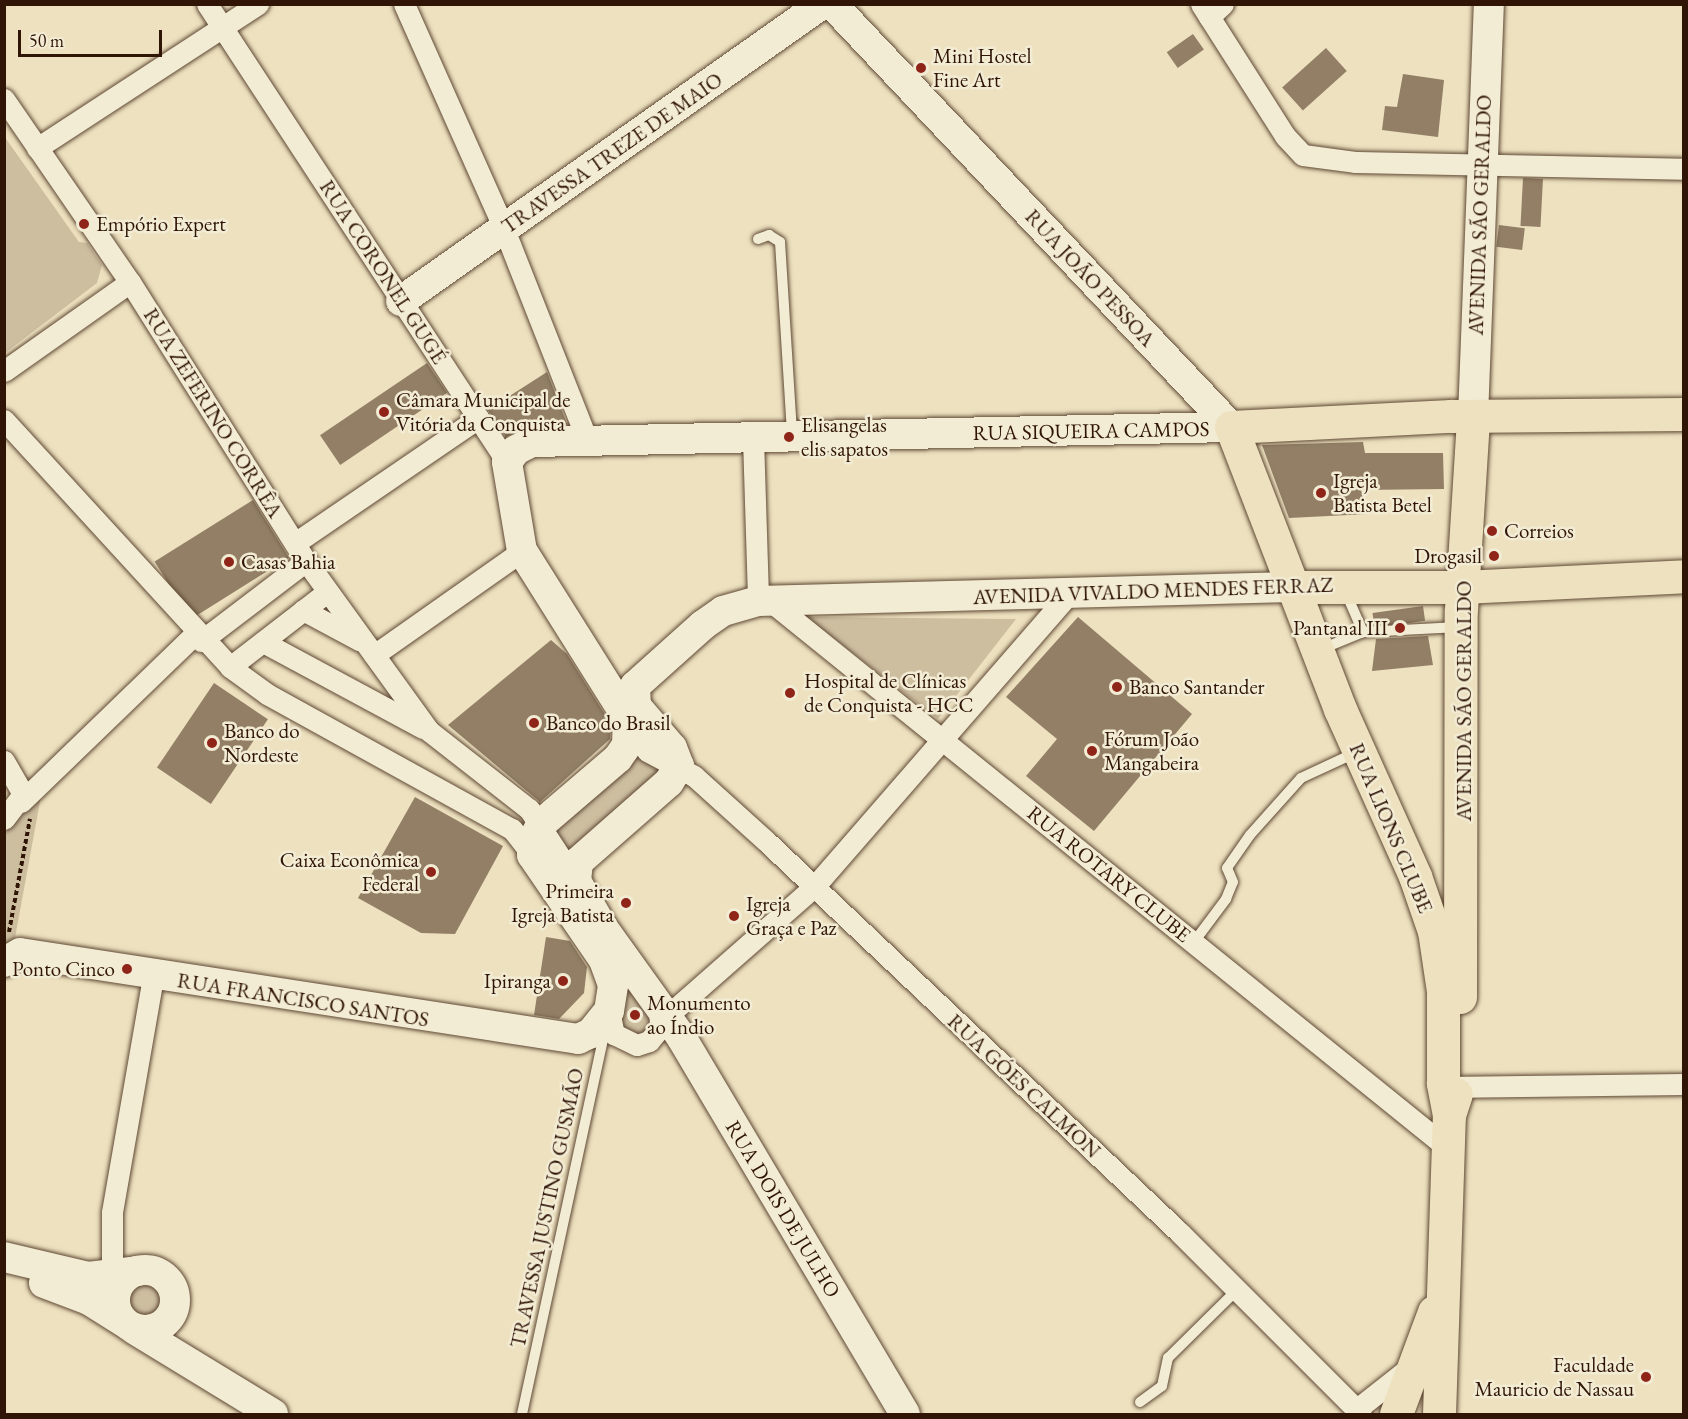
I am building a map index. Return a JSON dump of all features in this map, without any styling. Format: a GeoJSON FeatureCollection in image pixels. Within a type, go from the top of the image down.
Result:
{"type":"FeatureCollection","features":[{"type":"Feature","properties":{"kind":"main road","name":"RUA SIQUEIRA CAMPOS"},"geometry":{"type":"LineString","coordinates":[[1231,427],[1473,417],[1683,414]]}},
{"type":"Feature","properties":{"kind":"main road","name":"AVENIDA SÃO GERALDO"},"geometry":{"type":"LineString","coordinates":[[1396,1414],[1427,1364],[1443,1288],[1450,1096],[1463,876],[1462,627],[1473,417]]}},
{"type":"Feature","properties":{"kind":"main road","name":"RUA JOÃO PESSOA"},"geometry":{"type":"LineString","coordinates":[[1231,427],[1292,587]]}},
{"type":"Feature","properties":{"kind":"main road","name":"AVENIDA VIVALDO MENDES FERRAZ"},"geometry":{"type":"LineString","coordinates":[[1292,587],[1463,587],[1683,576]]}},
{"type":"Feature","properties":{"kind":"main road","name":"RUA LIONS CLUBE"},"geometry":{"type":"LineString","coordinates":[[1292,587],[1359,751],[1415,876],[1434,932],[1443,991],[1450,1096]]}},
{"type":"Feature","properties":{"kind":"main road"},"geometry":{"type":"LineString","coordinates":[[1415,876],[1431,859],[1440,857],[1463,876]]}},
{"type":"Feature","properties":{"kind":"main road","name":"AVENIDA SÃO GERALDO"},"geometry":{"type":"LineString","coordinates":[[1427,1364],[1439,1414]]}},
{"type":"Feature","properties":{"kind":"street","name":"RUA CORONEL GUGÉ"},"geometry":{"type":"LineString","coordinates":[[207,4],[507,462],[522,551],[600,676],[628,729]]}},
{"type":"Feature","properties":{"kind":"street"},"geometry":{"type":"LineString","coordinates":[[37,147],[258,4]]}},
{"type":"Feature","properties":{"kind":"street"},"geometry":{"type":"LineString","coordinates":[[404,4],[504,229],[588,442]]}},
{"type":"Feature","properties":{"kind":"street","name":"TRAVESSA TREZE DE MAIO"},"geometry":{"type":"LineString","coordinates":[[401,301],[822,4]]}},
{"type":"Feature","properties":{"kind":"street","name":"RUA JOÃO PESSOA"},"geometry":{"type":"LineString","coordinates":[[832,4],[1231,427]]}},
{"type":"Feature","properties":{"kind":"street","name":"AVENIDA SÃO GERALDO"},"geometry":{"type":"LineString","coordinates":[[1473,417],[1489,4]]}},
{"type":"Feature","properties":{"kind":"street"},"geometry":{"type":"LineString","coordinates":[[1211,9],[1303,155],[1355,162],[1683,169]]}},
{"type":"Feature","properties":{"kind":"street","name":"RUA ZEFERINO CORRÊA"},"geometry":{"type":"LineString","coordinates":[[4,99],[130,282],[327,592],[429,731]]}},
{"type":"Feature","properties":{"kind":"street"},"geometry":{"type":"LineString","coordinates":[[4,371],[130,282]]}},
{"type":"Feature","properties":{"kind":"street"},"geometry":{"type":"LineString","coordinates":[[4,819],[198,638],[301,552],[478,418]]}},
{"type":"Feature","properties":{"kind":"street"},"geometry":{"type":"LineString","coordinates":[[4,420],[198,638],[230,667],[267,694],[512,829],[604,960],[612,985],[607,1013],[614,1034],[624,1043],[641,1044],[660,1028],[660,1006]]}},
{"type":"Feature","properties":{"kind":"street","name":"RUA SIQUEIRA CAMPOS"},"geometry":{"type":"LineString","coordinates":[[507,462],[523,444],[1231,427]]}},
{"type":"Feature","properties":{"kind":"street"},"geometry":{"type":"LineString","coordinates":[[753,438],[763,601]]}},
{"type":"Feature","properties":{"kind":"street"},"geometry":{"type":"LineString","coordinates":[[303,610],[369,649],[522,551]]}},
{"type":"Feature","properties":{"kind":"street","name":"AVENIDA VIVALDO MENDES FERRAZ"},"geometry":{"type":"LineString","coordinates":[[644,675],[723,611],[763,601],[1292,587]]}},
{"type":"Feature","properties":{"kind":"street"},"geometry":{"type":"LineString","coordinates":[[230,667],[327,592]]}},
{"type":"Feature","properties":{"kind":"street"},"geometry":{"type":"LineString","coordinates":[[660,1006],[814,887],[1070,593]]}},
{"type":"Feature","properties":{"kind":"street","name":"RUA ROTARY CLUBE"},"geometry":{"type":"LineString","coordinates":[[763,601],[942,738],[1449,1149]]}},
{"type":"Feature","properties":{"kind":"street"},"geometry":{"type":"LineString","coordinates":[[263,642],[429,731],[529,809],[577,872],[669,782],[679,766],[672,748],[636,706],[633,694],[644,675]]}},
{"type":"Feature","properties":{"kind":"street"},"geometry":{"type":"LineString","coordinates":[[600,676],[617,686],[644,675]]}},
{"type":"Feature","properties":{"kind":"street"},"geometry":{"type":"LineString","coordinates":[[532,855],[532,842],[541,824],[618,758],[628,729]]}},
{"type":"Feature","properties":{"kind":"street","name":"RUA GÓES CALMON"},"geometry":{"type":"LineString","coordinates":[[628,729],[647,751],[679,766],[814,887],[1237,1290],[1359,1412]]}},
{"type":"Feature","properties":{"kind":"street"},"geometry":{"type":"LineString","coordinates":[[7,763],[28,795]]}},
{"type":"Feature","properties":{"kind":"street","name":"RUA DOIS DE JULHO"},"geometry":{"type":"LineString","coordinates":[[577,872],[603,928],[660,1006],[905,1414]]}},
{"type":"Feature","properties":{"kind":"street","name":"RUA FRANCISCO SANTOS"},"geometry":{"type":"LineString","coordinates":[[7,960],[20,953],[558,1040],[578,1040],[607,1013]]}},
{"type":"Feature","properties":{"kind":"street"},"geometry":{"type":"LineString","coordinates":[[4,1257],[87,1277],[125,1266],[163,1276],[175,1299],[165,1324],[152,1330],[129,1325],[115,1306],[116,1292],[124,1278],[125,1266],[111,1212],[153,976]]}},
{"type":"Feature","properties":{"kind":"street"},"geometry":{"type":"LineString","coordinates":[[607,1013],[635,990],[660,1006]]}},
{"type":"Feature","properties":{"kind":"street"},"geometry":{"type":"LineString","coordinates":[[1450,1096],[1683,1084]]}},
{"type":"Feature","properties":{"kind":"street"},"geometry":{"type":"LineString","coordinates":[[4,1269],[88,1300],[265,1413]]}},
{"type":"Feature","properties":{"kind":"street"},"geometry":{"type":"LineString","coordinates":[[1359,1412],[1427,1364]]}},
{"type":"Feature","properties":{"kind":"lane"},"geometry":{"type":"LineString","coordinates":[[758,239],[768,235],[780,242],[792,437]]}},
{"type":"Feature","properties":{"kind":"lane"},"geometry":{"type":"LineString","coordinates":[[1339,586],[1348,595],[1363,632]]}},
{"type":"Feature","properties":{"kind":"lane"},"geometry":{"type":"LineString","coordinates":[[1319,650],[1363,632],[1462,627]]}},
{"type":"Feature","properties":{"kind":"lane"},"geometry":{"type":"LineString","coordinates":[[1194,942],[1226,899],[1233,882],[1227,868],[1250,835],[1301,778],[1359,751]]}},
{"type":"Feature","properties":{"kind":"lane","name":"TRAVESSA JUSTINO GUSMÃO"},"geometry":{"type":"LineString","coordinates":[[522,1414],[607,1013]]}},
{"type":"Feature","properties":{"kind":"lane"},"geometry":{"type":"LineString","coordinates":[[1140,1402],[1162,1386],[1168,1358],[1237,1290]]}},
{"type":"Feature","properties":{"kind":"path"},"geometry":{"type":"LineString","coordinates":[[7,960],[7,945],[28,795]]}},
{"type":"Feature","properties":{"kind":"shaded area"},"geometry":{"type":"Polygon","coordinates":[[[4,136],[79,242],[87,243],[102,265],[97,283],[5,353],[4,136]]]}},
{"type":"Feature","properties":{"kind":"shaded area"},"geometry":{"type":"Polygon","coordinates":[[[806,617],[1016,619],[938,719],[806,617]]]}},
{"type":"Feature","properties":{"kind":"shaded area"},"geometry":{"type":"Polygon","coordinates":[[[628,746],[675,767],[573,864],[548,823],[628,746]]]}},
{"type":"Feature","properties":{"kind":"shaded area"},"geometry":{"type":"Polygon","coordinates":[[[41,796],[15,938],[5,950],[5,833],[41,796]]]}},
{"type":"Feature","properties":{"kind":"shaded area"},"geometry":{"type":"Polygon","coordinates":[[[635,990],[662,1022],[624,1043],[616,999],[635,990]]]}},
{"type":"Feature","properties":{"kind":"shaded area"},"geometry":{"type":"Polygon","coordinates":[[[138,1271],[163,1276],[175,1299],[164,1324],[152,1330],[115,1306],[124,1279],[138,1271]]]}},
{"type":"Feature","properties":{"kind":"building"},"geometry":{"type":"Polygon","coordinates":[[[1193,34],[1204,50],[1178,68],[1167,52],[1193,34]]]}},
{"type":"Feature","properties":{"kind":"building"},"geometry":{"type":"Polygon","coordinates":[[[1326,48],[1347,71],[1303,111],[1282,87],[1326,48]]]}},
{"type":"Feature","properties":{"kind":"building"},"geometry":{"type":"Polygon","coordinates":[[[1403,74],[1444,80],[1438,137],[1382,130],[1385,106],[1397,107],[1403,74]]]}},
{"type":"Feature","properties":{"kind":"building"},"geometry":{"type":"Polygon","coordinates":[[[1523,178],[1543,179],[1540,227],[1520,226],[1523,178]]]}},
{"type":"Feature","properties":{"kind":"building"},"geometry":{"type":"Polygon","coordinates":[[[1499,225],[1525,228],[1522,250],[1496,247],[1499,225]]]}},
{"type":"Feature","properties":{"kind":"building","name":"Câmara Municipal de Vitória da Conquista"},"geometry":{"type":"Polygon","coordinates":[[[427,363],[447,393],[340,465],[320,435],[427,363]]]}},
{"type":"Feature","properties":{"kind":"building"},"geometry":{"type":"Polygon","coordinates":[[[547,372],[567,424],[531,425],[506,437],[488,410],[547,372]]]}},
{"type":"Feature","properties":{"kind":"building","name":"Igreja Batista Betel"},"geometry":{"type":"Polygon","coordinates":[[[1363,442],[1365,453],[1443,453],[1444,489],[1361,490],[1368,514],[1289,518],[1262,445],[1363,442]]]}},
{"type":"Feature","properties":{"kind":"building","name":"Casas Bahia"},"geometry":{"type":"Polygon","coordinates":[[[253,500],[289,558],[191,619],[155,561],[253,500]]]}},
{"type":"Feature","properties":{"kind":"building"},"geometry":{"type":"Polygon","coordinates":[[[1423,606],[1425,621],[1375,628],[1372,613],[1423,606]]]}},
{"type":"Feature","properties":{"kind":"building"},"geometry":{"type":"Polygon","coordinates":[[[1078,617],[1192,714],[1094,831],[1026,776],[1057,739],[1006,697],[1078,617]]]}},
{"type":"Feature","properties":{"kind":"building"},"geometry":{"type":"Polygon","coordinates":[[[1428,636],[1433,665],[1372,671],[1376,639],[1428,636]]]}},
{"type":"Feature","properties":{"kind":"building","name":"Banco do Brasil"},"geometry":{"type":"Polygon","coordinates":[[[551,640],[567,654],[611,724],[610,739],[540,802],[448,725],[551,640]]]}},
{"type":"Feature","properties":{"kind":"building","name":"Banco do Nordeste"},"geometry":{"type":"Polygon","coordinates":[[[214,683],[268,719],[211,804],[157,768],[214,683]]]}},
{"type":"Feature","properties":{"kind":"building","name":"Caixa Econômica Federal"},"geometry":{"type":"Polygon","coordinates":[[[415,797],[503,846],[455,934],[421,933],[358,898],[415,797]]]}},
{"type":"Feature","properties":{"kind":"building","name":"Ipiranga"},"geometry":{"type":"Polygon","coordinates":[[[546,937],[570,941],[587,967],[584,993],[559,1019],[534,1015],[546,937]]]}},
{"type":"Feature","properties":{"kind":"place","name":"Mini Hostel Fine Art"},"geometry":{"type":"Point","coordinates":[921,68]}},
{"type":"Feature","properties":{"kind":"place","name":"Empório Expert"},"geometry":{"type":"Point","coordinates":[84,224]}},
{"type":"Feature","properties":{"kind":"place","name":"Câmara Municipal de Vitória da Conquista"},"geometry":{"type":"Point","coordinates":[384,412]}},
{"type":"Feature","properties":{"kind":"place","name":"Elisangelas elis sapatos"},"geometry":{"type":"Point","coordinates":[789,437]}},
{"type":"Feature","properties":{"kind":"place","name":"Igreja Batista Betel"},"geometry":{"type":"Point","coordinates":[1321,493]}},
{"type":"Feature","properties":{"kind":"place","name":"Correios"},"geometry":{"type":"Point","coordinates":[1492,531]}},
{"type":"Feature","properties":{"kind":"place","name":"Drogasil"},"geometry":{"type":"Point","coordinates":[1494,556]}},
{"type":"Feature","properties":{"kind":"place","name":"Casas Bahia"},"geometry":{"type":"Point","coordinates":[229,562]}},
{"type":"Feature","properties":{"kind":"place","name":"Pantanal III"},"geometry":{"type":"Point","coordinates":[1400,628]}},
{"type":"Feature","properties":{"kind":"place","name":"Banco Santander"},"geometry":{"type":"Point","coordinates":[1117,687]}},
{"type":"Feature","properties":{"kind":"place","name":"Hospital de Clínicas de Conquista - HCC"},"geometry":{"type":"Point","coordinates":[790,693]}},
{"type":"Feature","properties":{"kind":"place","name":"Banco do Brasil"},"geometry":{"type":"Point","coordinates":[534,723]}},
{"type":"Feature","properties":{"kind":"place","name":"Banco do Nordeste"},"geometry":{"type":"Point","coordinates":[212,743]}},
{"type":"Feature","properties":{"kind":"place","name":"Fórum João Mangabeira"},"geometry":{"type":"Point","coordinates":[1092,751]}},
{"type":"Feature","properties":{"kind":"place","name":"Caixa Econômica Federal"},"geometry":{"type":"Point","coordinates":[431,872]}},
{"type":"Feature","properties":{"kind":"place","name":"Primeira Igreja Batista"},"geometry":{"type":"Point","coordinates":[626,903]}},
{"type":"Feature","properties":{"kind":"place","name":"Igreja Graça e Paz"},"geometry":{"type":"Point","coordinates":[734,916]}},
{"type":"Feature","properties":{"kind":"place","name":"Ponto Cinco"},"geometry":{"type":"Point","coordinates":[127,969]}},
{"type":"Feature","properties":{"kind":"place","name":"Ipiranga"},"geometry":{"type":"Point","coordinates":[563,981]}},
{"type":"Feature","properties":{"kind":"place","name":"Monumento ao Índio"},"geometry":{"type":"Point","coordinates":[635,1015]}},
{"type":"Feature","properties":{"kind":"place","name":"Faculdade Mauricio de Nassau"},"geometry":{"type":"Point","coordinates":[1646,1377]}}]}
